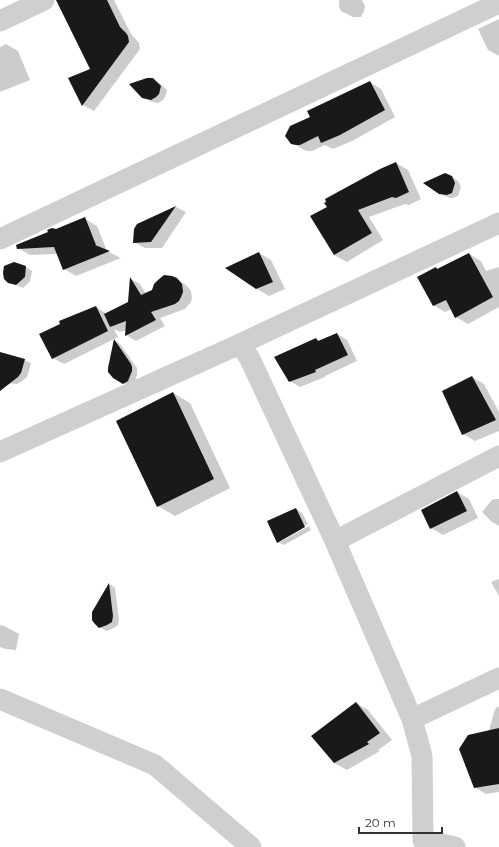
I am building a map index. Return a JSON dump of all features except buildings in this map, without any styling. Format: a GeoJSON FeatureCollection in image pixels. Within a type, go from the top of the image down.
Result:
{"type":"FeatureCollection","features":[{"type":"Feature","properties":{"kind":"street"},"geometry":{"type":"LineString","coordinates":[[0,21],[44,0]]}},
{"type":"Feature","properties":{"kind":"street"},"geometry":{"type":"LineString","coordinates":[[0,238],[499,3]]}},
{"type":"Feature","properties":{"kind":"street"},"geometry":{"type":"LineString","coordinates":[[0,452],[240,344],[499,224]]}},
{"type":"Feature","properties":{"kind":"street"},"geometry":{"type":"LineString","coordinates":[[240,344],[250,359],[335,541],[412,719],[422,756],[424,843],[456,847]]}},
{"type":"Feature","properties":{"kind":"street"},"geometry":{"type":"LineString","coordinates":[[335,541],[499,456]]}},
{"type":"Feature","properties":{"kind":"street"},"geometry":{"type":"LineString","coordinates":[[412,719],[499,678]]}},
{"type":"Feature","properties":{"kind":"street"},"geometry":{"type":"LineString","coordinates":[[0,700],[155,765],[251,847]]}}]}
